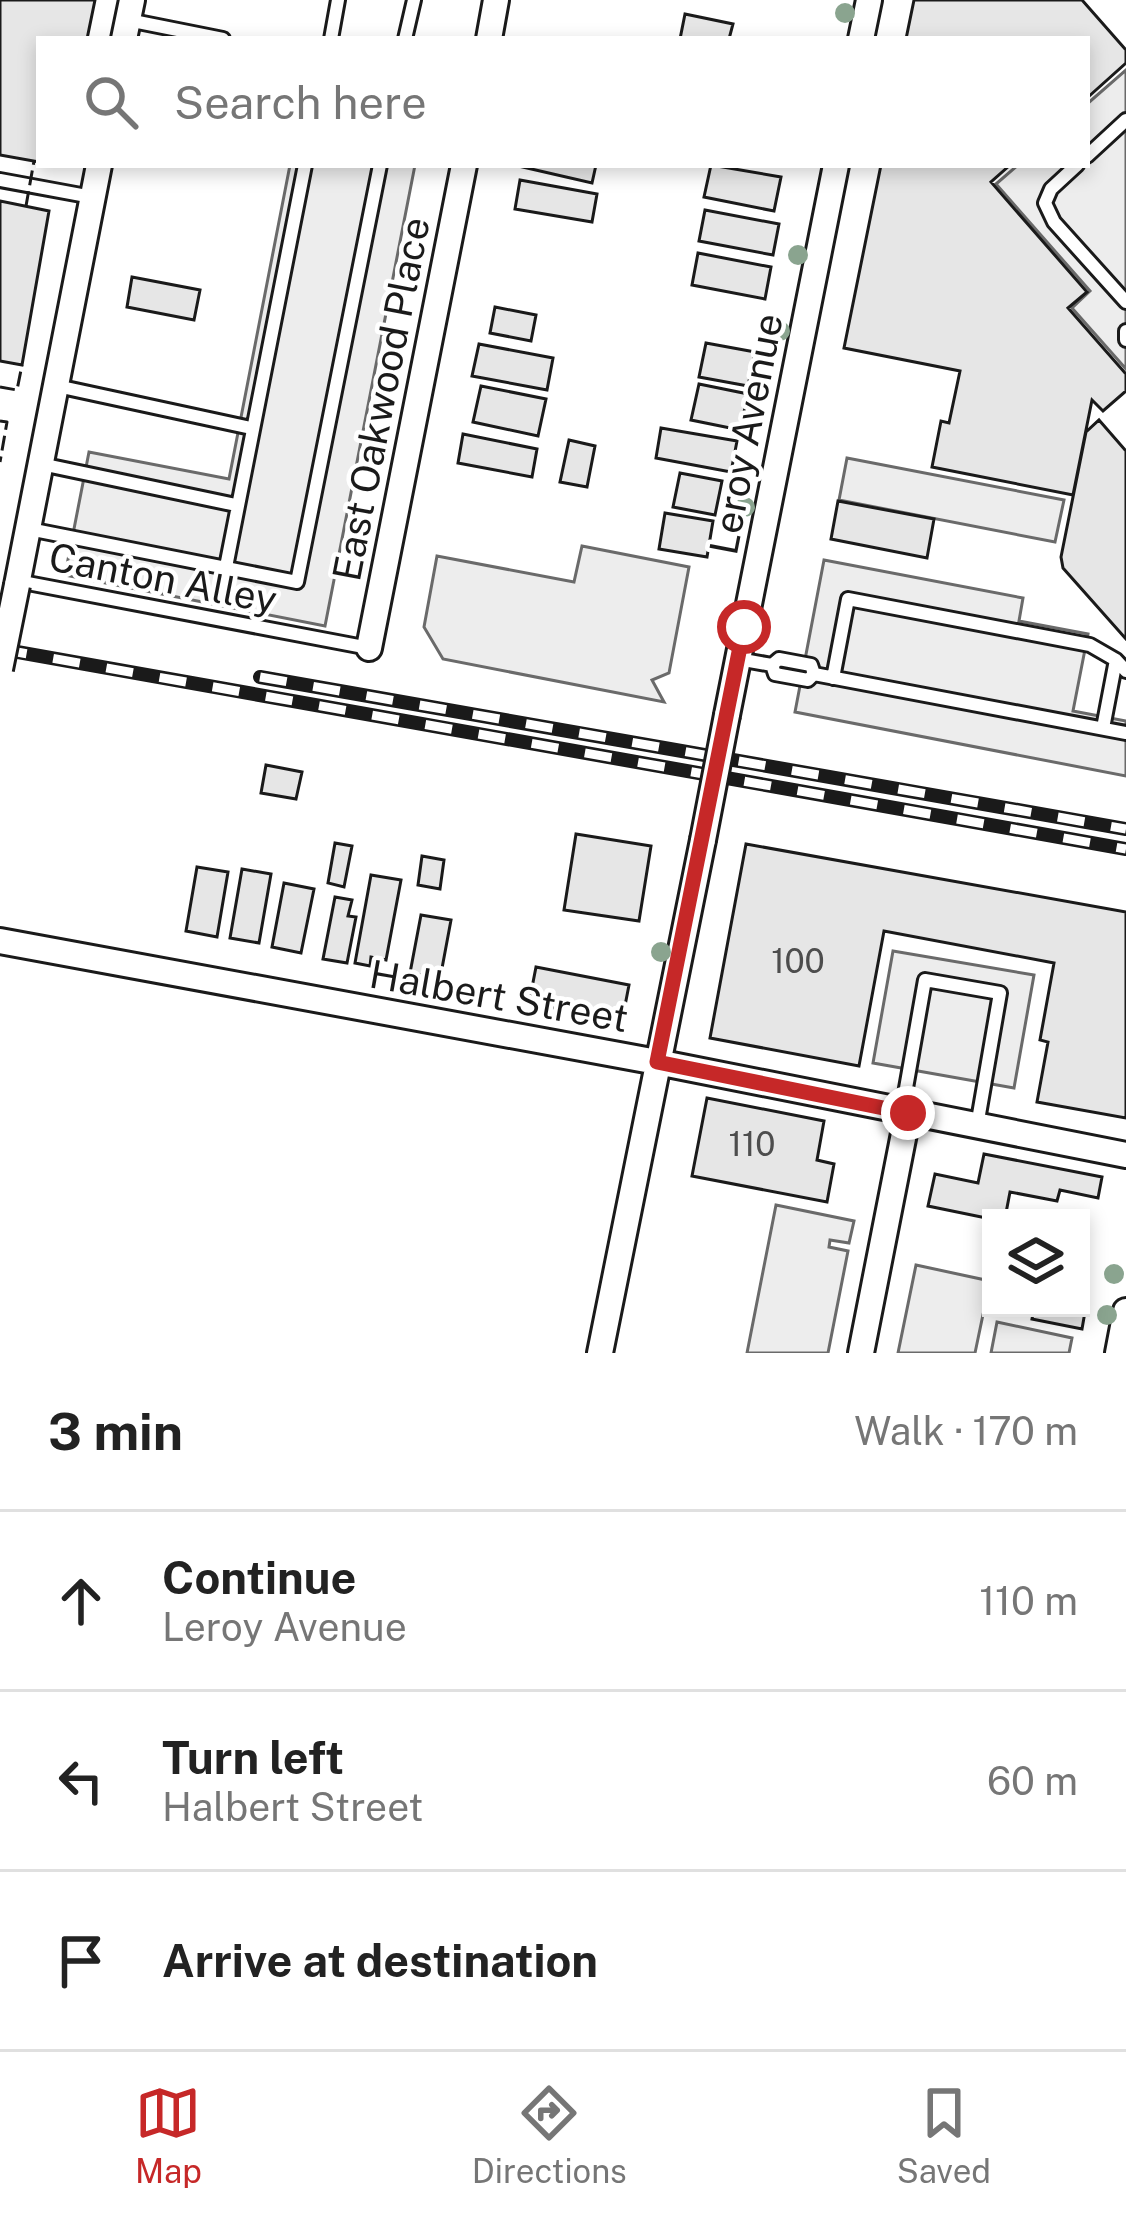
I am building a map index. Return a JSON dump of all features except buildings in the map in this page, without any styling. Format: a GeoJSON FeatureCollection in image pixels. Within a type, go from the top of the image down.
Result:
{"type":"FeatureCollection","features":[{"type":"Feature","properties":{"kind":"street"},"geometry":{"type":"LineString","coordinates":[[490,36],[496,0]]}},
{"type":"Feature","properties":{"kind":"street"},"geometry":{"type":"LineString","coordinates":[[862,36],[869,0]]}},
{"type":"Feature","properties":{"kind":"street"},"geometry":{"type":"LineString","coordinates":[[0,669],[98,168]]}},
{"type":"Feature","properties":{"kind":"street","name":"East Oakwood Place"},"geometry":{"type":"LineString","coordinates":[[369,648],[463,168]]}},
{"type":"Feature","properties":{"kind":"street","name":"Leroy Avenue"},"geometry":{"type":"LineString","coordinates":[[600,1353],[835,168]]}},
{"type":"Feature","properties":{"kind":"street","name":"Halbert Street"},"geometry":{"type":"LineString","coordinates":[[0,941],[657,1062],[1126,1155]]}},
{"type":"Feature","properties":{"kind":"street"},"geometry":{"type":"LineString","coordinates":[[861,1353],[905,1113]]}},
{"type":"Feature","properties":{"kind":"street"},"geometry":{"type":"LineString","coordinates":[[1118,1353],[1126,1311]]}},
{"type":"Feature","properties":{"kind":"lane"},"geometry":{"type":"LineString","coordinates":[[332,36],[338,0]]}},
{"type":"Feature","properties":{"kind":"lane"},"geometry":{"type":"LineString","coordinates":[[406,36],[414,0]]}},
{"type":"Feature","properties":{"kind":"lane"},"geometry":{"type":"LineString","coordinates":[[128,20],[208,36]]}},
{"type":"Feature","properties":{"kind":"lane"},"geometry":{"type":"LineString","coordinates":[[1090,152],[1126,120]]}},
{"type":"Feature","properties":{"kind":"lane"},"geometry":{"type":"LineString","coordinates":[[226,568],[304,168]]}},
{"type":"Feature","properties":{"kind":"lane"},"geometry":{"type":"LineString","coordinates":[[28,529],[297,582],[379,168]]}},
{"type":"Feature","properties":{"kind":"lane"},"geometry":{"type":"LineString","coordinates":[[1074,168],[1051,189],[1045,203],[1054,222],[1126,302]]}},
{"type":"Feature","properties":{"kind":"lane"},"geometry":{"type":"LineString","coordinates":[[0,180],[93,197]]}},
{"type":"Feature","properties":{"kind":"lane"},"geometry":{"type":"LineString","coordinates":[[1126,331],[1126,340]]}},
{"type":"Feature","properties":{"kind":"lane"},"geometry":{"type":"LineString","coordinates":[[56,386],[251,428]]}},
{"type":"Feature","properties":{"kind":"lane"},"geometry":{"type":"LineString","coordinates":[[40,464],[236,505]]}},
{"type":"Feature","properties":{"kind":"lane","name":"Canton Alley"},"geometry":{"type":"LineString","coordinates":[[17,583],[369,648]]}},
{"type":"Feature","properties":{"kind":"lane"},"geometry":{"type":"LineString","coordinates":[[833,678],[848,599],[1090,645],[1121,666],[1103,728]]}},
{"type":"Feature","properties":{"kind":"lane"},"geometry":{"type":"LineString","coordinates":[[738,659],[812,665],[814,674],[1126,733]]}},
{"type":"Feature","properties":{"kind":"lane"},"geometry":{"type":"LineString","coordinates":[[905,1113],[925,980],[1000,993],[977,1126]]}},
{"type":"Feature","properties":{"kind":"shaded area"},"geometry":{"type":"Polygon","coordinates":[[[1126,70],[1126,369],[1072,308],[1090,291],[996,184],[1015,168],[1090,168],[1090,101],[1126,70]]]}},
{"type":"Feature","properties":{"kind":"shaded area"},"geometry":{"type":"Polygon","coordinates":[[[289,168],[414,168],[325,626],[65,575],[89,452],[229,479],[289,168]]]}},
{"type":"Feature","properties":{"kind":"shaded area"},"geometry":{"type":"Polygon","coordinates":[[[847,458],[1064,500],[1055,542],[839,500],[847,458]]]}},
{"type":"Feature","properties":{"kind":"shaded area"},"geometry":{"type":"Polygon","coordinates":[[[582,546],[689,567],[669,673],[652,680],[664,702],[443,659],[424,627],[437,556],[574,582],[582,546]]]}},
{"type":"Feature","properties":{"kind":"shaded area"},"geometry":{"type":"Polygon","coordinates":[[[824,560],[1023,598],[1019,621],[1088,634],[1073,711],[1126,721],[1126,776],[795,712],[824,560]]]}},
{"type":"Feature","properties":{"kind":"shaded area"},"geometry":{"type":"Polygon","coordinates":[[[893,951],[1034,975],[1014,1088],[873,1063],[893,951]]]}},
{"type":"Feature","properties":{"kind":"shaded area"},"geometry":{"type":"Polygon","coordinates":[[[776,1205],[854,1221],[849,1243],[830,1240],[829,1247],[848,1251],[828,1353],[747,1353],[776,1205]]]}},
{"type":"Feature","properties":{"kind":"shaded area"},"geometry":{"type":"Polygon","coordinates":[[[916,1265],[982,1279],[982,1317],[975,1353],[898,1353],[916,1265]]]}},
{"type":"Feature","properties":{"kind":"shaded area"},"geometry":{"type":"Polygon","coordinates":[[[997,1322],[1072,1338],[1069,1353],[991,1353],[997,1322]]]}},
{"type":"Feature","properties":{"kind":"railway"},"geometry":{"type":"LineString","coordinates":[[0,649],[1126,849]]}},
{"type":"Feature","properties":{"kind":"railway"},"geometry":{"type":"LineString","coordinates":[[260,677],[1126,829]]}},
{"type":"Feature","properties":{"kind":"fence"},"geometry":{"type":"LineString","coordinates":[[26,206],[34,161]]}},
{"type":"Feature","properties":{"kind":"fence"},"geometry":{"type":"LineString","coordinates":[[0,387],[17,390],[22,365]]}},
{"type":"Feature","properties":{"kind":"fence"},"geometry":{"type":"LineString","coordinates":[[0,421],[7,422],[0,462]]}},
{"type":"Feature","properties":{"kind":"route"},"geometry":{"type":"LineString","coordinates":[[744,627],[657,1062],[908,1113]]}}]}
